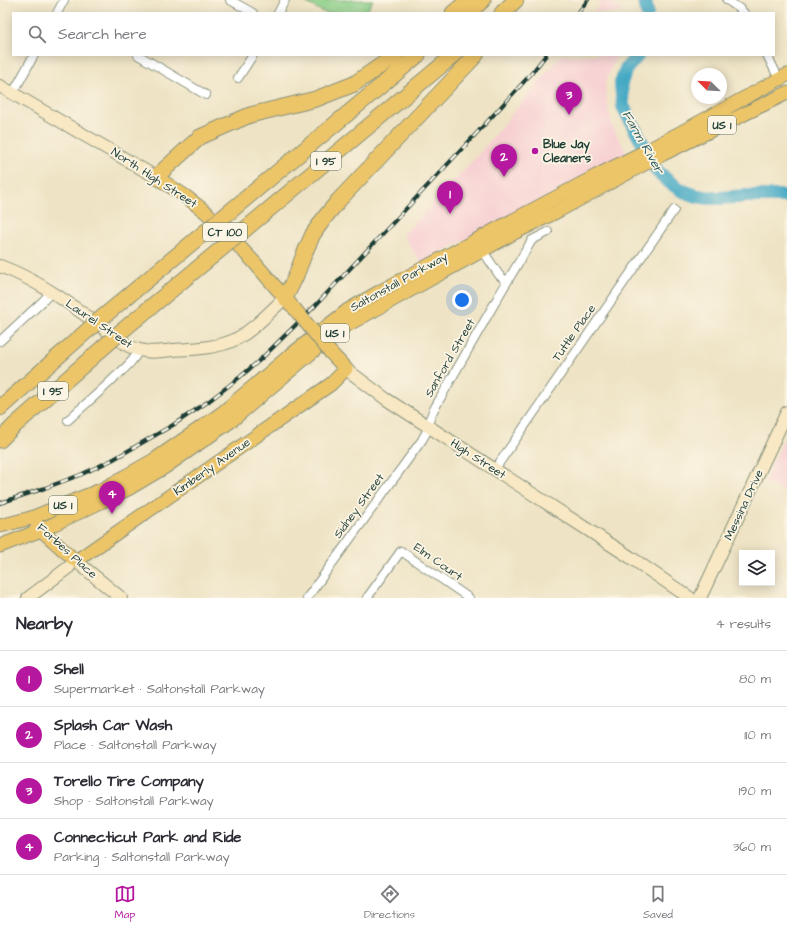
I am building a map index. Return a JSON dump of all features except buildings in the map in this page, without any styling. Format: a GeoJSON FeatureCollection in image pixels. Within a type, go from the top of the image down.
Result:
{"type":"FeatureCollection","features":[{"type":"Feature","properties":{"kind":"highway"},"geometry":{"type":"LineString","coordinates":[[453,12],[469,0]]}},
{"type":"Feature","properties":{"kind":"highway"},"geometry":{"type":"LineString","coordinates":[[469,12],[483,0]]}},
{"type":"Feature","properties":{"kind":"highway"},"geometry":{"type":"LineString","coordinates":[[503,12],[516,0]]}},
{"type":"Feature","properties":{"kind":"highway"},"geometry":{"type":"LineString","coordinates":[[515,12],[524,0]]}},
{"type":"Feature","properties":{"kind":"highway"},"geometry":{"type":"LineString","coordinates":[[156,177],[200,137],[250,115],[316,99],[354,84],[395,56]]}},
{"type":"Feature","properties":{"kind":"highway","name":"I 95"},"geometry":{"type":"LineString","coordinates":[[0,408],[104,316],[417,56]]}},
{"type":"Feature","properties":{"kind":"highway","name":"I 95"},"geometry":{"type":"LineString","coordinates":[[0,440],[123,330],[453,56]]}},
{"type":"Feature","properties":{"kind":"highway"},"geometry":{"type":"LineString","coordinates":[[289,303],[295,278],[309,242],[324,217],[475,56]]}},
{"type":"Feature","properties":{"kind":"main road"},"geometry":{"type":"LineString","coordinates":[[783,77],[787,92]]}},
{"type":"Feature","properties":{"kind":"main road","name":"Saltonstall Parkway"},"geometry":{"type":"LineString","coordinates":[[41,530],[128,489],[165,467],[231,421],[338,330],[514,233],[558,211],[649,155],[783,77]]}},
{"type":"Feature","properties":{"kind":"main road","name":"North High Street"},"geometry":{"type":"LineString","coordinates":[[0,86],[180,192],[207,213],[254,262],[289,303]]}},
{"type":"Feature","properties":{"kind":"main road","name":"Saltonstall Parkway"},"geometry":{"type":"LineString","coordinates":[[31,518],[102,489],[154,460],[222,413],[287,358],[348,310],[596,176],[649,155],[787,92]]}},
{"type":"Feature","properties":{"kind":"main road","name":"Laurel Street"},"geometry":{"type":"LineString","coordinates":[[0,266],[21,275],[51,292],[125,344],[146,352],[160,352],[227,343],[246,333],[289,303]]}},
{"type":"Feature","properties":{"kind":"main road","name":"High Street"},"geometry":{"type":"LineString","coordinates":[[289,303],[346,369],[368,386],[630,557],[690,598]]}},
{"type":"Feature","properties":{"kind":"main road","name":"Kimberly Avenue"},"geometry":{"type":"LineString","coordinates":[[28,598],[72,564],[331,384],[346,369]]}},
{"type":"Feature","properties":{"kind":"main road","name":"Messina Drive"},"geometry":{"type":"LineString","coordinates":[[700,598],[787,412]]}},
{"type":"Feature","properties":{"kind":"main road","name":"US 1"},"geometry":{"type":"LineString","coordinates":[[0,526],[31,518]]}},
{"type":"Feature","properties":{"kind":"main road","name":"Forbes Place"},"geometry":{"type":"LineString","coordinates":[[31,518],[72,564],[121,598]]}},
{"type":"Feature","properties":{"kind":"main road","name":"US 1"},"geometry":{"type":"LineString","coordinates":[[0,546],[41,530]]}},
{"type":"Feature","properties":{"kind":"street"},"geometry":{"type":"LineString","coordinates":[[60,12],[64,0]]}},
{"type":"Feature","properties":{"kind":"street"},"geometry":{"type":"LineString","coordinates":[[230,0],[250,12]]}},
{"type":"Feature","properties":{"kind":"street"},"geometry":{"type":"LineString","coordinates":[[279,12],[285,0]]}},
{"type":"Feature","properties":{"kind":"street"},"geometry":{"type":"LineString","coordinates":[[728,0],[743,12]]}},
{"type":"Feature","properties":{"kind":"street"},"geometry":{"type":"LineString","coordinates":[[13,93],[33,56]]}},
{"type":"Feature","properties":{"kind":"street"},"geometry":{"type":"LineString","coordinates":[[140,56],[206,95]]}},
{"type":"Feature","properties":{"kind":"street"},"geometry":{"type":"LineString","coordinates":[[238,78],[252,56]]}},
{"type":"Feature","properties":{"kind":"street"},"geometry":{"type":"LineString","coordinates":[[768,56],[783,77]]}},
{"type":"Feature","properties":{"kind":"street","name":"Tuttle Place"},"geometry":{"type":"LineString","coordinates":[[494,469],[674,210]]}},
{"type":"Feature","properties":{"kind":"street","name":"Sanford Street"},"geometry":{"type":"LineString","coordinates":[[428,426],[433,411],[532,240],[548,232]]}},
{"type":"Feature","properties":{"kind":"street"},"geometry":{"type":"LineString","coordinates":[[483,251],[499,275],[507,282]]}},
{"type":"Feature","properties":{"kind":"street"},"geometry":{"type":"LineString","coordinates":[[0,341],[51,292]]}},
{"type":"Feature","properties":{"kind":"street"},"geometry":{"type":"LineString","coordinates":[[68,420],[131,363],[139,350]]}},
{"type":"Feature","properties":{"kind":"street","name":"Sidney Street"},"geometry":{"type":"LineString","coordinates":[[309,595],[422,440],[428,426]]}},
{"type":"Feature","properties":{"kind":"street","name":"Elm Court"},"geometry":{"type":"LineString","coordinates":[[367,598],[401,551],[469,598]]}},
{"type":"Feature","properties":{"kind":"street"},"geometry":{"type":"LineString","coordinates":[[309,595],[319,598]]}},
{"type":"Feature","properties":{"kind":"shaded area"},"geometry":{"type":"Polygon","coordinates":[[[603,0],[610,0],[622,12],[594,12],[603,0]]]}},
{"type":"Feature","properties":{"kind":"shaded area"},"geometry":{"type":"Polygon","coordinates":[[[560,56],[618,56],[615,59],[605,84],[612,125],[627,154],[421,263],[403,235],[476,157],[560,56]]]}},
{"type":"Feature","properties":{"kind":"shaded area"},"geometry":{"type":"Polygon","coordinates":[[[787,432],[787,493],[764,482],[787,432]]]}},
{"type":"Feature","properties":{"kind":"green space"},"geometry":{"type":"Polygon","coordinates":[[[301,0],[373,0],[367,12],[323,12],[301,0]]]}},
{"type":"Feature","properties":{"kind":"waterway","name":"Farm River"},"geometry":{"type":"LineString","coordinates":[[645,0],[647,12]]}},
{"type":"Feature","properties":{"kind":"waterway","name":"Farm River"},"geometry":{"type":"LineString","coordinates":[[637,56],[626,69],[621,83],[623,106],[657,171],[683,191],[706,198],[787,196]]}},
{"type":"Feature","properties":{"kind":"railway"},"geometry":{"type":"LineString","coordinates":[[579,12],[588,0]]}},
{"type":"Feature","properties":{"kind":"railway"},"geometry":{"type":"LineString","coordinates":[[0,503],[80,475],[112,460],[173,425],[209,401],[240,377],[261,359],[315,306],[475,135],[531,74],[545,56]]}},
{"type":"Feature","properties":{"kind":"place","name":"Torello Tire Company"},"geometry":{"type":"Point","coordinates":[569,115]}},
{"type":"Feature","properties":{"kind":"place","name":"Blue Jay Cleaners"},"geometry":{"type":"Point","coordinates":[535,151]}},
{"type":"Feature","properties":{"kind":"place","name":"Splash Car Wash"},"geometry":{"type":"Point","coordinates":[504,177]}},
{"type":"Feature","properties":{"kind":"place","name":"Shell"},"geometry":{"type":"Point","coordinates":[450,214]}},
{"type":"Feature","properties":{"kind":"place","name":"Connecticut Park and Ride"},"geometry":{"type":"Point","coordinates":[112,514]}}]}
